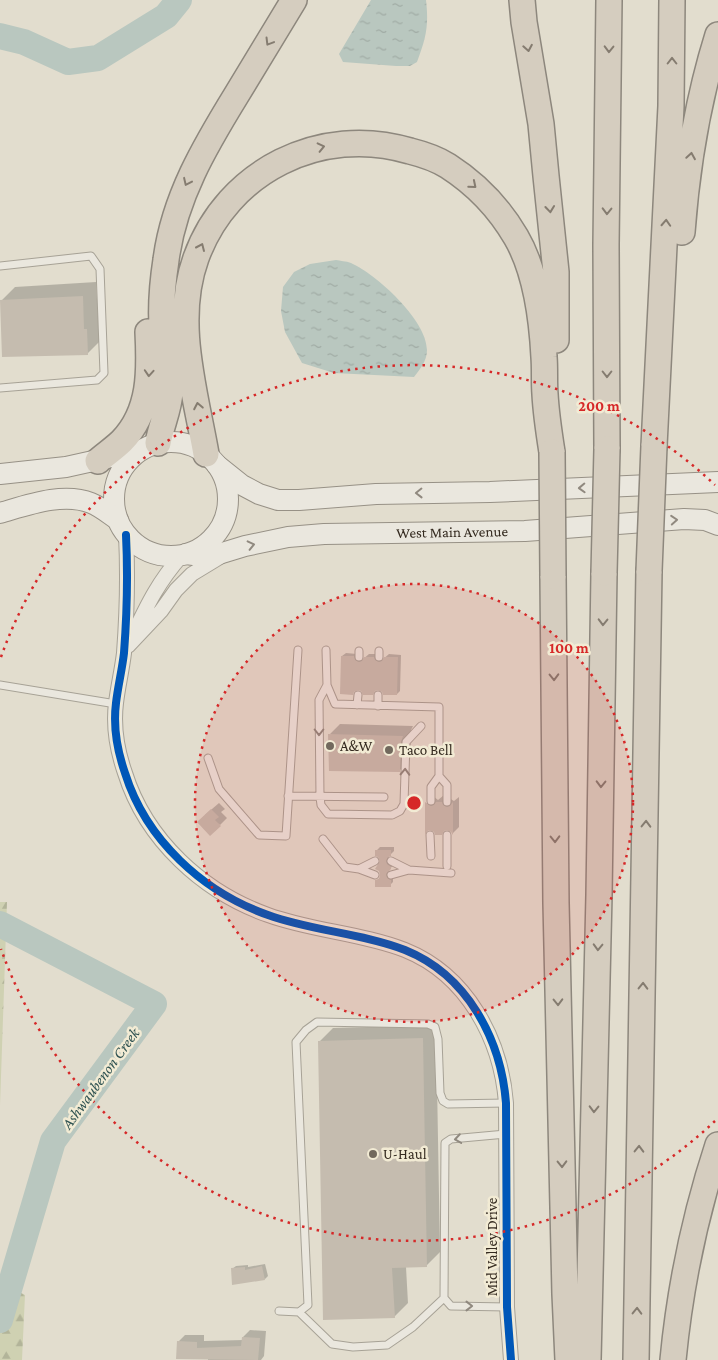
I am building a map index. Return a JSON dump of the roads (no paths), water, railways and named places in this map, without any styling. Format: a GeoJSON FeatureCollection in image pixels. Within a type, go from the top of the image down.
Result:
{"type":"FeatureCollection","features":[{"type":"Feature","properties":{"kind":"highway"},"geometry":{"type":"LineString","coordinates":[[155,444],[168,405],[170,392],[163,338],[161,301],[166,257],[173,224],[185,187],[202,151],[294,0]]}},
{"type":"Feature","properties":{"kind":"highway"},"geometry":{"type":"LineString","coordinates":[[522,0],[541,124],[556,272],[556,389],[552,452],[556,903],[568,1360]]}},
{"type":"Feature","properties":{"kind":"highway"},"geometry":{"type":"LineString","coordinates":[[588,1360],[607,449],[606,245],[610,0]]}},
{"type":"Feature","properties":{"kind":"highway"},"geometry":{"type":"LineString","coordinates":[[636,1360],[649,571],[671,106],[672,0]]}},
{"type":"Feature","properties":{"kind":"highway"},"geometry":{"type":"LineString","coordinates":[[654,446],[672,381],[684,201],[692,148],[706,74],[718,35]]}},
{"type":"Feature","properties":{"kind":"highway"},"geometry":{"type":"LineString","coordinates":[[212,459],[192,377],[185,321],[186,296],[193,268],[206,234],[227,205],[251,180],[286,158],[322,146],[356,142],[392,145],[447,165],[473,184],[494,204],[517,238],[530,270],[538,304],[544,356],[544,393],[552,452]]}},
{"type":"Feature","properties":{"kind":"highway"},"geometry":{"type":"LineString","coordinates":[[98,461],[122,440],[140,414],[145,402],[150,364],[148,324],[150,299],[166,257]]}},
{"type":"Feature","properties":{"kind":"highway"},"geometry":{"type":"LineString","coordinates":[[673,1360],[684,1278],[697,1218],[718,1146]]}},
{"type":"Feature","properties":{"kind":"main road"},"geometry":{"type":"LineString","coordinates":[[0,474],[98,461],[155,444],[175,442],[192,446],[212,459],[242,484],[258,494],[278,500],[376,494],[490,492],[718,482]]}},
{"type":"Feature","properties":{"kind":"main road"},"geometry":{"type":"LineString","coordinates":[[122,527],[114,502],[116,484],[123,468],[135,454],[155,444]]}},
{"type":"Feature","properties":{"kind":"main road"},"geometry":{"type":"LineString","coordinates":[[0,513],[37,503],[81,500],[93,504],[122,527],[138,545],[151,553],[167,556],[184,554],[203,546],[216,534],[225,518],[228,499],[226,481],[212,459]]}},
{"type":"Feature","properties":{"kind":"main road","name":"West Main Avenue"},"geometry":{"type":"LineString","coordinates":[[184,554],[208,557],[244,546],[288,537],[324,534],[525,531],[684,519],[706,520],[718,525]]}},
{"type":"Feature","properties":{"kind":"street"},"geometry":{"type":"LineString","coordinates":[[122,527],[128,577],[126,651]]}},
{"type":"Feature","properties":{"kind":"street"},"geometry":{"type":"LineString","coordinates":[[126,651],[161,611],[176,590],[192,574],[228,552]]}},
{"type":"Feature","properties":{"kind":"street"},"geometry":{"type":"LineString","coordinates":[[126,651],[150,599],[165,575],[184,554]]}},
{"type":"Feature","properties":{"kind":"street","name":"Mid Valley Drive"},"geometry":{"type":"LineString","coordinates":[[126,651],[116,704],[116,738],[122,763],[129,784],[149,823],[177,857],[206,883],[256,910],[288,921],[385,944],[415,955],[439,971],[467,999],[491,1037],[502,1072],[506,1103],[506,1306],[511,1360]]}},
{"type":"Feature","properties":{"kind":"lane"},"geometry":{"type":"LineString","coordinates":[[0,266],[92,256],[100,269],[104,373],[97,380],[0,388]]}},
{"type":"Feature","properties":{"kind":"lane"},"geometry":{"type":"LineString","coordinates":[[208,758],[219,789],[259,835],[286,836],[298,650]]}},
{"type":"Feature","properties":{"kind":"lane"},"geometry":{"type":"LineString","coordinates":[[326,650],[326,685],[319,700],[320,797],[321,805],[328,814],[392,815],[400,811],[404,804],[406,742],[421,726]]}},
{"type":"Feature","properties":{"kind":"lane"},"geometry":{"type":"LineString","coordinates":[[0,685],[116,704]]}},
{"type":"Feature","properties":{"kind":"lane"},"geometry":{"type":"LineString","coordinates":[[326,685],[335,704],[439,707],[439,776],[446,785],[446,802]]}},
{"type":"Feature","properties":{"kind":"lane"},"geometry":{"type":"LineString","coordinates":[[357,705],[358,695]]}},
{"type":"Feature","properties":{"kind":"lane"},"geometry":{"type":"LineString","coordinates":[[378,695],[378,706]]}},
{"type":"Feature","properties":{"kind":"lane"},"geometry":{"type":"LineString","coordinates":[[431,801],[431,786],[439,776]]}},
{"type":"Feature","properties":{"kind":"lane"},"geometry":{"type":"LineString","coordinates":[[288,796],[384,797]]}},
{"type":"Feature","properties":{"kind":"lane"},"geometry":{"type":"LineString","coordinates":[[430,835],[431,856]]}},
{"type":"Feature","properties":{"kind":"lane"},"geometry":{"type":"LineString","coordinates":[[391,875],[409,870],[449,870],[447,835]]}},
{"type":"Feature","properties":{"kind":"lane"},"geometry":{"type":"LineString","coordinates":[[323,839],[345,867],[359,868],[375,875]]}},
{"type":"Feature","properties":{"kind":"lane"},"geometry":{"type":"LineString","coordinates":[[359,868],[375,861]]}},
{"type":"Feature","properties":{"kind":"lane"},"geometry":{"type":"LineString","coordinates":[[391,861],[409,870]]}},
{"type":"Feature","properties":{"kind":"lane"},"geometry":{"type":"LineString","coordinates":[[279,1311],[299,1312],[308,1305],[296,1042],[306,1030],[317,1022],[428,1024],[435,1027],[438,1039],[440,1093],[443,1101],[448,1104],[506,1103]]}},
{"type":"Feature","properties":{"kind":"lane"},"geometry":{"type":"LineString","coordinates":[[506,1134],[452,1139],[445,1143],[444,1298],[451,1306],[506,1306]]}},
{"type":"Feature","properties":{"kind":"lane"},"geometry":{"type":"LineString","coordinates":[[299,1312],[332,1344],[353,1347],[387,1345],[413,1327],[444,1298]]}},
{"type":"Feature","properties":{"kind":"water"},"geometry":{"type":"Polygon","coordinates":[[[371,0],[426,0],[426,32],[417,62],[410,66],[396,66],[343,62],[339,54],[371,0]]]}},
{"type":"Feature","properties":{"kind":"water"},"geometry":{"type":"Polygon","coordinates":[[[336,260],[351,263],[386,287],[410,312],[419,325],[425,338],[427,354],[423,365],[414,377],[334,373],[302,363],[285,332],[281,311],[283,287],[294,272],[310,264],[336,260]]]}},
{"type":"Feature","properties":{"kind":"waterway","name":"Ashwaubenon Creek"},"geometry":{"type":"LineString","coordinates":[[0,36],[24,42],[68,62],[98,58],[166,16],[179,0]]}},
{"type":"Feature","properties":{"kind":"waterway","name":"Ashwaubenon Creek"},"geometry":{"type":"LineString","coordinates":[[0,924],[154,1004],[53,1141],[0,1320]]}},
{"type":"Feature","properties":{"kind":"place","name":"A&W"},"geometry":{"type":"Point","coordinates":[330,746]}},
{"type":"Feature","properties":{"kind":"place","name":"Taco Bell"},"geometry":{"type":"Point","coordinates":[389,750]}},
{"type":"Feature","properties":{"kind":"place","name":"U-Haul"},"geometry":{"type":"Point","coordinates":[373,1154]}}]}
